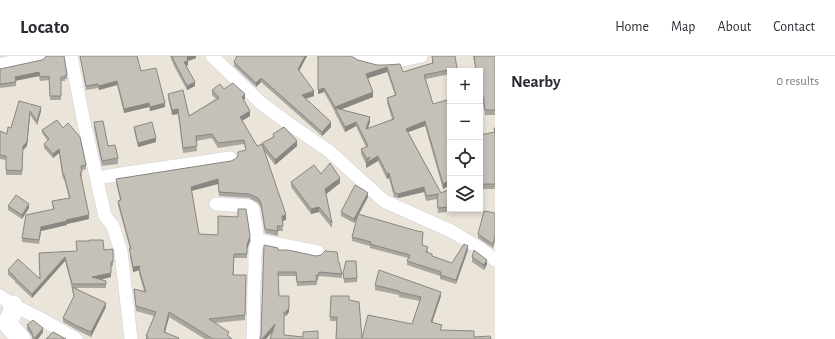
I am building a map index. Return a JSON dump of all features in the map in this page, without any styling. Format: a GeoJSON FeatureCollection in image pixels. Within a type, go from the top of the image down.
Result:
{"type":"FeatureCollection","features":[{"type":"Feature","properties":{"kind":"street"},"geometry":{"type":"LineString","coordinates":[[0,65],[40,56]]}},
{"type":"Feature","properties":{"kind":"street"},"geometry":{"type":"LineString","coordinates":[[71,56],[105,216],[113,226],[121,252],[131,339]]}},
{"type":"Feature","properties":{"kind":"street"},"geometry":{"type":"LineString","coordinates":[[212,56],[261,103],[329,151],[384,201],[451,231],[481,249],[495,260]]}},
{"type":"Feature","properties":{"kind":"street"},"geometry":{"type":"LineString","coordinates":[[357,56],[374,61],[385,62],[421,56]]}},
{"type":"Feature","properties":{"kind":"street"},"geometry":{"type":"LineString","coordinates":[[97,178],[128,172],[230,158]]}},
{"type":"Feature","properties":{"kind":"street"},"geometry":{"type":"LineString","coordinates":[[216,204],[249,206],[253,209],[258,242],[256,245],[253,288],[253,339]]}},
{"type":"Feature","properties":{"kind":"street"},"geometry":{"type":"LineString","coordinates":[[258,242],[262,241],[318,252]]}},
{"type":"Feature","properties":{"kind":"street"},"geometry":{"type":"LineString","coordinates":[[7,301],[12,314],[7,322],[20,339]]}},
{"type":"Feature","properties":{"kind":"street"},"geometry":{"type":"LineString","coordinates":[[7,301],[76,339]]}},
{"type":"Feature","properties":{"kind":"building"},"geometry":{"type":"Polygon","coordinates":[[[46,56],[64,56],[67,75],[65,75],[65,77],[61,77],[61,96],[50,96],[49,76],[40,77],[39,72],[15,77],[16,82],[0,84],[0,69],[42,60],[46,56]]]}},
{"type":"Feature","properties":{"kind":"building"},"geometry":{"type":"Polygon","coordinates":[[[80,56],[137,56],[141,71],[156,68],[165,103],[150,107],[149,103],[124,109],[117,81],[99,86],[98,84],[86,86],[80,56]]]}},
{"type":"Feature","properties":{"kind":"building"},"geometry":{"type":"Polygon","coordinates":[[[172,56],[190,56],[187,57],[188,61],[184,62],[195,82],[187,86],[172,56]]]}},
{"type":"Feature","properties":{"kind":"building"},"geometry":{"type":"Polygon","coordinates":[[[237,56],[305,56],[298,69],[314,91],[302,95],[331,122],[322,132],[261,78],[256,83],[234,62],[237,56]]]}},
{"type":"Feature","properties":{"kind":"building"},"geometry":{"type":"Polygon","coordinates":[[[318,56],[351,56],[358,60],[377,65],[400,64],[403,72],[433,63],[432,56],[455,56],[457,68],[447,68],[447,70],[424,75],[433,104],[447,100],[447,182],[443,184],[425,121],[406,129],[441,193],[447,190],[447,207],[438,208],[437,195],[439,194],[426,196],[424,187],[398,194],[394,192],[389,173],[387,174],[378,156],[366,163],[370,157],[367,159],[361,149],[368,146],[356,122],[345,127],[335,108],[370,117],[366,129],[394,119],[387,98],[396,95],[387,67],[366,74],[373,92],[335,107],[324,88],[318,90],[318,56]]]}},
{"type":"Feature","properties":{"kind":"building"},"geometry":{"type":"Polygon","coordinates":[[[474,56],[495,56],[495,110],[485,110],[483,97],[483,68],[476,68],[474,56]]]}},
{"type":"Feature","properties":{"kind":"building"},"geometry":{"type":"Polygon","coordinates":[[[233,83],[245,94],[242,97],[250,111],[240,117],[257,146],[262,144],[286,215],[282,216],[283,226],[277,226],[278,231],[265,229],[261,203],[258,198],[249,194],[219,192],[218,179],[191,187],[199,234],[218,235],[218,216],[238,217],[238,209],[246,209],[250,236],[247,245],[247,254],[234,254],[233,275],[246,275],[245,315],[209,319],[229,332],[227,335],[232,339],[213,339],[169,312],[164,332],[179,338],[146,339],[156,312],[136,306],[134,289],[146,292],[139,269],[140,266],[133,267],[129,249],[131,249],[118,201],[121,200],[116,179],[231,161],[238,156],[238,152],[246,150],[244,140],[218,143],[212,134],[196,136],[197,146],[183,148],[178,109],[172,110],[168,94],[183,90],[189,116],[219,98],[212,90],[220,84],[224,89],[233,83]]]}},
{"type":"Feature","properties":{"kind":"building"},"geometry":{"type":"Polygon","coordinates":[[[19,101],[41,107],[37,121],[30,111],[27,142],[23,146],[22,171],[6,170],[6,156],[0,155],[0,131],[7,134],[8,127],[11,128],[19,101]]]}},
{"type":"Feature","properties":{"kind":"building"},"geometry":{"type":"Polygon","coordinates":[[[57,120],[63,128],[68,123],[80,137],[86,165],[81,166],[82,172],[80,172],[89,215],[41,227],[39,240],[22,238],[26,215],[54,209],[52,201],[70,198],[63,175],[59,149],[53,154],[44,144],[49,139],[42,130],[57,120]]]}},
{"type":"Feature","properties":{"kind":"building"},"geometry":{"type":"Polygon","coordinates":[[[103,121],[108,146],[115,145],[118,158],[102,161],[94,122],[103,121]]]}},
{"type":"Feature","properties":{"kind":"building"},"geometry":{"type":"Polygon","coordinates":[[[152,122],[156,138],[138,143],[134,127],[152,122]]]}},
{"type":"Feature","properties":{"kind":"building"},"geometry":{"type":"Polygon","coordinates":[[[284,127],[297,141],[275,160],[262,143],[274,137],[273,134],[284,127]]]}},
{"type":"Feature","properties":{"kind":"building"},"geometry":{"type":"Polygon","coordinates":[[[495,132],[495,184],[483,184],[483,134],[495,132]]]}},
{"type":"Feature","properties":{"kind":"building"},"geometry":{"type":"Polygon","coordinates":[[[330,163],[340,178],[325,189],[332,223],[319,207],[311,209],[291,182],[314,165],[321,174],[330,163]]]}},
{"type":"Feature","properties":{"kind":"building"},"geometry":{"type":"Polygon","coordinates":[[[355,185],[368,193],[354,219],[341,212],[355,185]]]}},
{"type":"Feature","properties":{"kind":"building"},"geometry":{"type":"Polygon","coordinates":[[[16,195],[29,204],[22,215],[8,206],[16,195]]]}},
{"type":"Feature","properties":{"kind":"building"},"geometry":{"type":"Polygon","coordinates":[[[484,211],[495,213],[495,236],[493,244],[478,234],[484,211]]]}},
{"type":"Feature","properties":{"kind":"building"},"geometry":{"type":"Polygon","coordinates":[[[358,214],[423,232],[422,245],[428,247],[426,252],[432,254],[432,256],[452,263],[464,244],[468,246],[456,280],[440,275],[441,272],[407,261],[410,255],[370,244],[371,242],[352,237],[358,214]]]}},
{"type":"Feature","properties":{"kind":"building"},"geometry":{"type":"Polygon","coordinates":[[[103,240],[104,250],[113,249],[111,273],[92,277],[106,281],[106,284],[72,284],[65,257],[32,294],[8,270],[18,259],[40,279],[39,253],[77,251],[76,241],[103,240]]]}},
{"type":"Feature","properties":{"kind":"building"},"geometry":{"type":"Polygon","coordinates":[[[264,245],[278,248],[278,250],[288,250],[316,256],[321,255],[325,251],[337,252],[338,262],[342,274],[319,272],[318,276],[316,275],[317,281],[297,282],[296,272],[278,272],[279,296],[289,296],[289,308],[286,312],[284,312],[284,335],[303,337],[303,332],[318,331],[318,339],[270,339],[275,324],[262,339],[260,339],[264,245]]]}},
{"type":"Feature","properties":{"kind":"building"},"geometry":{"type":"Polygon","coordinates":[[[474,250],[487,260],[484,265],[472,257],[474,250]]]}},
{"type":"Feature","properties":{"kind":"building"},"geometry":{"type":"Polygon","coordinates":[[[346,261],[356,261],[357,278],[344,279],[343,273],[346,261]]]}},
{"type":"Feature","properties":{"kind":"building"},"geometry":{"type":"Polygon","coordinates":[[[379,270],[441,292],[431,322],[442,325],[440,330],[474,331],[474,337],[490,336],[491,339],[336,339],[337,317],[330,317],[331,296],[349,296],[349,300],[359,302],[362,338],[368,315],[412,324],[421,297],[375,285],[379,270]]]}},
{"type":"Feature","properties":{"kind":"building"},"geometry":{"type":"Polygon","coordinates":[[[72,287],[106,303],[91,332],[63,318],[74,296],[72,287]]]}},
{"type":"Feature","properties":{"kind":"building"},"geometry":{"type":"Polygon","coordinates":[[[33,320],[43,328],[35,338],[27,325],[33,320]]]}},
{"type":"Feature","properties":{"kind":"building"},"geometry":{"type":"Polygon","coordinates":[[[53,332],[66,339],[46,339],[53,332]]]}}]}
